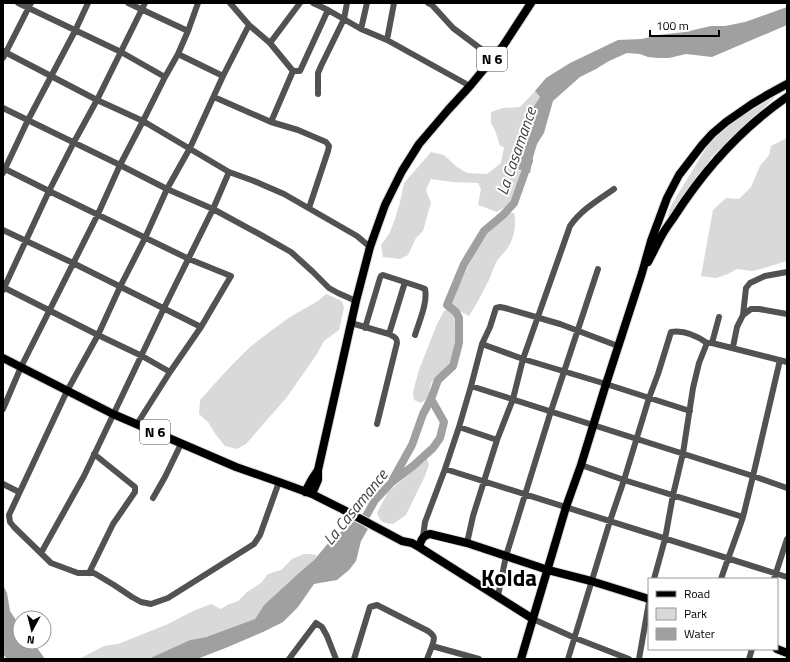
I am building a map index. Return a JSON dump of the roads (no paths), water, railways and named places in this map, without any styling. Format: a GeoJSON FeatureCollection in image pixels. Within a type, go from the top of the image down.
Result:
{"type":"FeatureCollection","features":[{"type":"Feature","properties":{"kind":"main road","name":"N 6"},"geometry":{"type":"LineString","coordinates":[[309,493],[318,480],[318,470],[356,301],[370,247],[385,205],[418,144],[470,86],[503,46],[531,3]]}},
{"type":"Feature","properties":{"kind":"main road"},"geometry":{"type":"LineString","coordinates":[[521,659],[566,507],[581,465],[651,241],[667,198],[679,175],[702,144],[726,122],[767,95],[787,84]]}},
{"type":"Feature","properties":{"kind":"main road"},"geometry":{"type":"LineString","coordinates":[[642,273],[663,234],[697,183],[741,134],[768,110],[787,97]]}},
{"type":"Feature","properties":{"kind":"main road","name":"N 6"},"geometry":{"type":"LineString","coordinates":[[3,358],[113,414],[236,467],[309,493]]}},
{"type":"Feature","properties":{"kind":"main road","name":"N 6"},"geometry":{"type":"LineString","coordinates":[[309,493],[312,478],[318,470]]}},
{"type":"Feature","properties":{"kind":"main road"},"geometry":{"type":"LineString","coordinates":[[318,480],[322,495],[327,501]]}},
{"type":"Feature","properties":{"kind":"main road"},"geometry":{"type":"LineString","coordinates":[[309,493],[402,541],[419,547],[532,619]]}},
{"type":"Feature","properties":{"kind":"main road"},"geometry":{"type":"LineString","coordinates":[[419,547],[423,537],[430,534],[467,543],[548,570],[591,581],[648,599]]}},
{"type":"Feature","properties":{"kind":"street"},"geometry":{"type":"LineString","coordinates":[[18,3],[30,6],[74,31],[121,52],[165,77]]}},
{"type":"Feature","properties":{"kind":"street"},"geometry":{"type":"LineString","coordinates":[[88,3],[4,170],[189,259],[231,276],[201,327],[136,424]]}},
{"type":"Feature","properties":{"kind":"street"},"geometry":{"type":"LineString","coordinates":[[128,3],[144,6],[188,31]]}},
{"type":"Feature","properties":{"kind":"street"},"geometry":{"type":"LineString","coordinates":[[3,409],[21,367],[98,214],[120,165],[178,54],[198,3]]}},
{"type":"Feature","properties":{"kind":"street"},"geometry":{"type":"LineString","coordinates":[[230,3],[249,25],[270,43],[294,71],[300,71],[328,10]]}},
{"type":"Feature","properties":{"kind":"street"},"geometry":{"type":"LineString","coordinates":[[270,43],[300,3]]}},
{"type":"Feature","properties":{"kind":"street"},"geometry":{"type":"LineString","coordinates":[[313,3],[361,29],[387,40],[470,86]]}},
{"type":"Feature","properties":{"kind":"street"},"geometry":{"type":"LineString","coordinates":[[318,94],[318,73],[344,19],[347,3]]}},
{"type":"Feature","properties":{"kind":"street"},"geometry":{"type":"LineString","coordinates":[[361,29],[367,3]]}},
{"type":"Feature","properties":{"kind":"street"},"geometry":{"type":"LineString","coordinates":[[387,40],[394,3]]}},
{"type":"Feature","properties":{"kind":"street"},"geometry":{"type":"LineString","coordinates":[[428,3],[453,28],[493,58]]}},
{"type":"Feature","properties":{"kind":"street"},"geometry":{"type":"LineString","coordinates":[[30,6],[4,54],[143,121],[229,172],[254,181],[309,208],[358,236],[370,247]]}},
{"type":"Feature","properties":{"kind":"street"},"geometry":{"type":"LineString","coordinates":[[144,6],[49,191],[3,288],[142,356],[170,372]]}},
{"type":"Feature","properties":{"kind":"street"},"geometry":{"type":"LineString","coordinates":[[249,25],[223,76],[190,148],[166,189],[145,238],[98,335],[67,391],[9,515],[10,522],[14,527],[51,563],[78,573],[94,573],[141,602],[151,604],[168,598],[254,544],[260,535],[279,482]]}},
{"type":"Feature","properties":{"kind":"street"},"geometry":{"type":"LineString","coordinates":[[178,54],[223,76]]}},
{"type":"Feature","properties":{"kind":"street"},"geometry":{"type":"LineString","coordinates":[[271,122],[294,71]]}},
{"type":"Feature","properties":{"kind":"street"},"geometry":{"type":"LineString","coordinates":[[214,98],[271,122],[298,130],[326,142],[329,146],[309,208]]}},
{"type":"Feature","properties":{"kind":"street"},"geometry":{"type":"LineString","coordinates":[[3,108],[166,189],[213,209],[291,252],[329,288],[356,301]]}},
{"type":"Feature","properties":{"kind":"street"},"geometry":{"type":"LineString","coordinates":[[41,553],[84,476],[213,209],[229,172]]}},
{"type":"Feature","properties":{"kind":"street"},"geometry":{"type":"LineString","coordinates":[[467,543],[473,516],[485,482],[497,440],[513,399],[523,359],[570,226],[584,211],[614,189]]}},
{"type":"Feature","properties":{"kind":"street"},"geometry":{"type":"LineString","coordinates":[[3,230],[201,327]]}},
{"type":"Feature","properties":{"kind":"street"},"geometry":{"type":"LineString","coordinates":[[498,596],[506,556],[551,411],[598,269]]}},
{"type":"Feature","properties":{"kind":"street"},"geometry":{"type":"LineString","coordinates":[[732,348],[737,327],[743,315],[746,288],[750,284],[765,276],[787,272]]}},
{"type":"Feature","properties":{"kind":"street"},"geometry":{"type":"LineString","coordinates":[[365,328],[381,276],[383,275],[425,289],[426,295],[421,316],[414,335]]}},
{"type":"Feature","properties":{"kind":"street"},"geometry":{"type":"LineString","coordinates":[[389,334],[405,282]]}},
{"type":"Feature","properties":{"kind":"street"},"geometry":{"type":"LineString","coordinates":[[423,537],[425,522],[458,427],[482,344],[490,327],[496,308],[500,306],[560,324],[618,346]]}},
{"type":"Feature","properties":{"kind":"street"},"geometry":{"type":"LineString","coordinates":[[743,315],[751,309],[758,308],[787,314]]}},
{"type":"Feature","properties":{"kind":"street"},"geometry":{"type":"LineString","coordinates":[[654,578],[665,539],[683,453],[693,388],[699,363],[719,317]]}},
{"type":"Feature","properties":{"kind":"street"},"geometry":{"type":"LineString","coordinates":[[351,323],[389,334],[397,340],[377,424]]}},
{"type":"Feature","properties":{"kind":"street"},"geometry":{"type":"LineString","coordinates":[[568,659],[591,581],[637,438],[648,398],[658,374],[671,332],[684,332],[709,343],[787,362]]}},
{"type":"Feature","properties":{"kind":"street"},"geometry":{"type":"LineString","coordinates":[[482,344],[523,359],[690,411]]}},
{"type":"Feature","properties":{"kind":"street"},"geometry":{"type":"LineString","coordinates":[[721,578],[743,517],[780,360]]}},
{"type":"Feature","properties":{"kind":"street"},"geometry":{"type":"LineString","coordinates":[[471,386],[637,438],[787,488]]}},
{"type":"Feature","properties":{"kind":"street"},"geometry":{"type":"LineString","coordinates":[[458,427],[497,440]]}},
{"type":"Feature","properties":{"kind":"street"},"geometry":{"type":"LineString","coordinates":[[153,498],[181,444]]}},
{"type":"Feature","properties":{"kind":"street"},"geometry":{"type":"LineString","coordinates":[[89,573],[113,524],[135,492],[134,487],[94,454]]}},
{"type":"Feature","properties":{"kind":"street"},"geometry":{"type":"LineString","coordinates":[[581,465],[743,517]]}},
{"type":"Feature","properties":{"kind":"street"},"geometry":{"type":"LineString","coordinates":[[444,469],[728,558],[775,576],[787,577]]}},
{"type":"Feature","properties":{"kind":"street"},"geometry":{"type":"LineString","coordinates":[[3,484],[19,492]]}},
{"type":"Feature","properties":{"kind":"street"},"geometry":{"type":"LineString","coordinates":[[775,576],[787,539]]}},
{"type":"Feature","properties":{"kind":"street"},"geometry":{"type":"LineString","coordinates":[[354,659],[370,607],[376,605],[428,631],[433,635],[434,639],[427,659]]}},
{"type":"Feature","properties":{"kind":"street"},"geometry":{"type":"LineString","coordinates":[[639,659],[648,608]]}},
{"type":"Feature","properties":{"kind":"street"},"geometry":{"type":"LineString","coordinates":[[532,619],[575,638],[630,659]]}},
{"type":"Feature","properties":{"kind":"street"},"geometry":{"type":"LineString","coordinates":[[289,659],[316,623],[322,628],[327,636],[336,659]]}},
{"type":"Feature","properties":{"kind":"street"},"geometry":{"type":"LineString","coordinates":[[432,646],[480,659]]}},
{"type":"Feature","properties":{"kind":"water"},"geometry":{"type":"Polygon","coordinates":[[[787,7],[787,25],[712,57],[686,54],[669,58],[658,58],[627,53],[580,77],[553,101],[544,133],[537,144],[530,173],[516,169],[517,145],[522,124],[540,97],[535,91],[546,78],[570,63],[618,40],[642,39],[711,26],[725,26],[745,22],[787,7]]]}},
{"type":"Feature","properties":{"kind":"water"},"geometry":{"type":"Polygon","coordinates":[[[354,521],[368,529],[361,541],[356,561],[349,570],[337,580],[314,584],[298,607],[283,622],[263,632],[197,659],[148,659],[190,640],[206,637],[255,619],[264,605],[314,560],[330,541],[354,521]]]}},
{"type":"Feature","properties":{"kind":"water"},"geometry":{"type":"Polygon","coordinates":[[[3,585],[7,593],[10,611],[12,614],[12,650],[39,650],[45,659],[7,659],[3,654],[3,585]]]}},
{"type":"Feature","properties":{"kind":"waterway","name":"La Casamance"},"geometry":{"type":"LineString","coordinates":[[356,534],[375,500],[392,482],[433,448],[440,438],[444,422],[431,399],[438,380],[453,366],[459,343],[459,318],[456,312],[447,305],[464,264],[484,231],[503,215],[514,203],[529,161]]}},
{"type":"Feature","properties":{"kind":"waterway"},"geometry":{"type":"LineString","coordinates":[[393,479],[412,445],[423,414],[431,399]]}},
{"type":"Feature","properties":{"kind":"district","name":"Kolda"},"geometry":{"type":"Point","coordinates":[509,578]}}]}
